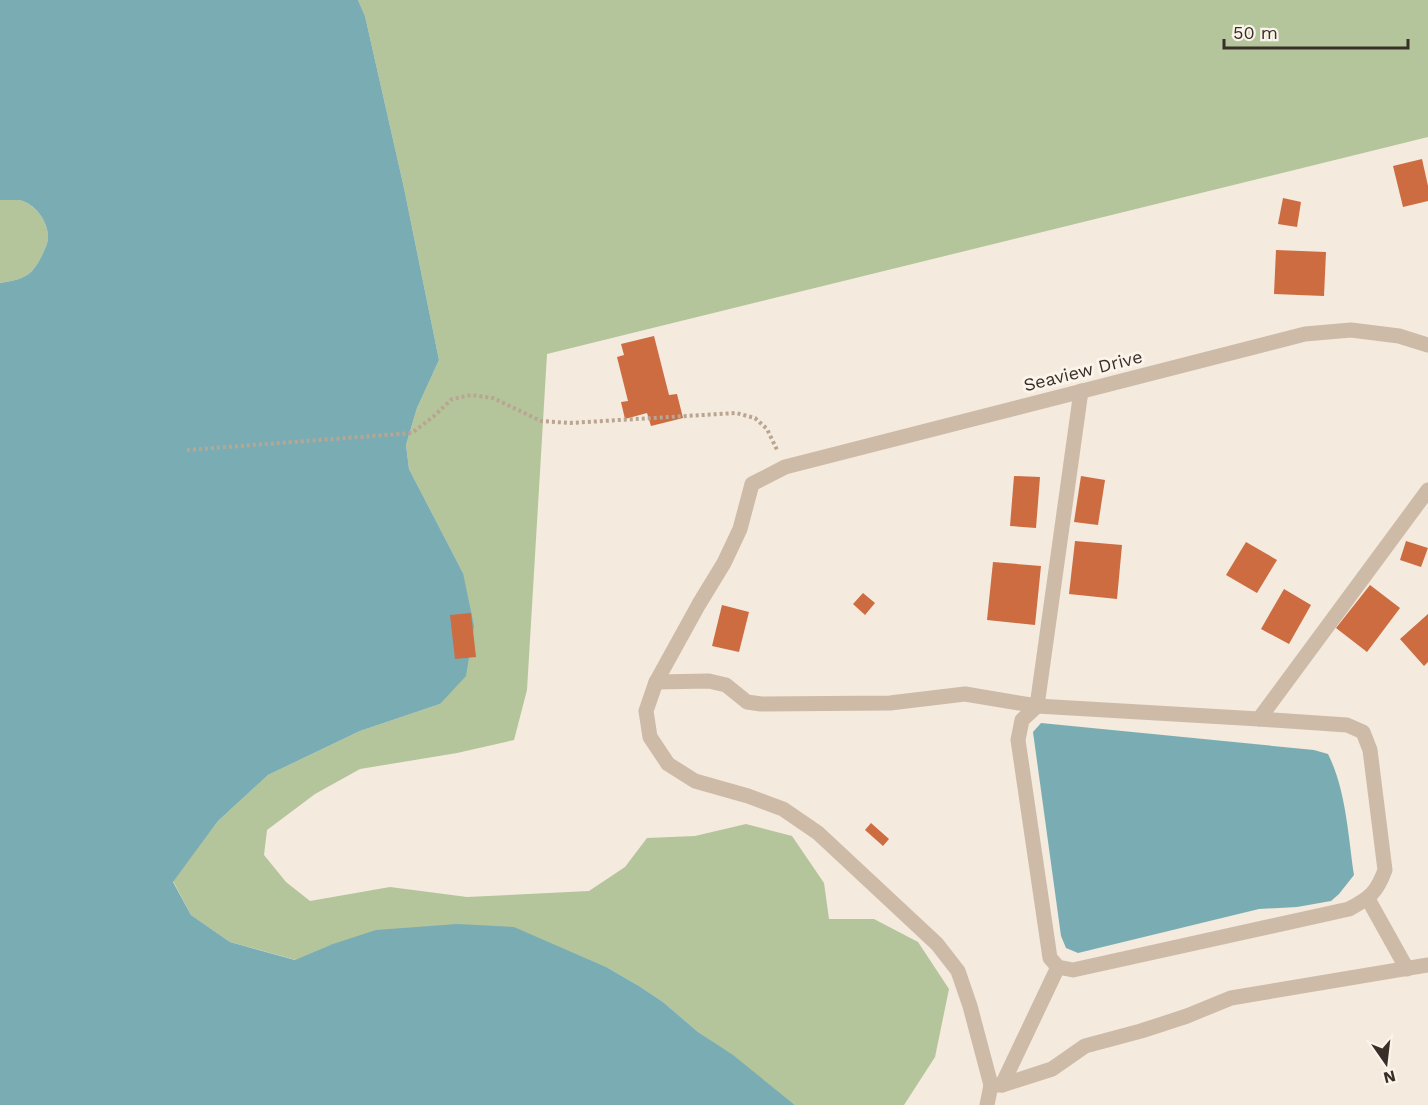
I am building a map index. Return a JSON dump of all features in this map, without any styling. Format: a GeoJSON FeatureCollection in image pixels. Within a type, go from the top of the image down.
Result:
{"type":"FeatureCollection","features":[{"type":"Feature","properties":{"kind":"street","name":"Seaview Drive"},"geometry":{"type":"LineString","coordinates":[[656,682],[724,563],[740,529],[752,484],[785,467],[1305,334],[1351,330],[1399,336],[1428,345]]}},
{"type":"Feature","properties":{"kind":"street"},"geometry":{"type":"LineString","coordinates":[[997,1085],[958,971],[937,944],[818,833],[783,809],[748,796],[694,781],[668,764],[650,737],[646,711],[656,682],[709,681],[726,685],[747,702],[761,704],[890,704],[965,694],[1037,706],[1347,725],[1363,732],[1370,750],[1385,870],[1380,884],[1368,899],[1349,909],[1073,970],[1058,967],[1050,958],[1018,740],[1022,720],[1037,706],[1081,391]]}},
{"type":"Feature","properties":{"kind":"street"},"geometry":{"type":"LineString","coordinates":[[1259,719],[1428,490]]}},
{"type":"Feature","properties":{"kind":"street"},"geometry":{"type":"LineString","coordinates":[[1368,899],[1407,969]]}},
{"type":"Feature","properties":{"kind":"street"},"geometry":{"type":"LineString","coordinates":[[997,1085],[1052,1069],[1085,1046],[1141,1031],[1231,999],[1428,964]]}},
{"type":"Feature","properties":{"kind":"street"},"geometry":{"type":"LineString","coordinates":[[987,1105],[1058,967]]}},
{"type":"Feature","properties":{"kind":"path"},"geometry":{"type":"LineString","coordinates":[[187,450],[412,433],[453,399],[471,395],[493,398],[541,421],[570,423],[736,413],[755,418],[767,429],[785,467]]}},
{"type":"Feature","properties":{"kind":"green space"},"geometry":{"type":"Polygon","coordinates":[[[358,0],[1428,0],[1428,137],[547,354],[527,690],[514,740],[457,753],[360,769],[315,794],[267,830],[264,855],[286,882],[310,901],[390,887],[467,897],[589,891],[625,867],[647,838],[695,836],[746,824],[792,836],[824,883],[829,919],[874,919],[918,942],[949,989],[935,1057],[904,1105],[795,1105],[733,1056],[698,1032],[663,1002],[608,968],[330,945],[296,960],[230,942],[191,915],[173,881],[218,821],[268,775],[360,731],[440,704],[463,573],[409,469],[406,445],[417,408],[439,360],[404,188],[365,16],[358,0]]]}},
{"type":"Feature","properties":{"kind":"green space"},"geometry":{"type":"Polygon","coordinates":[[[0,200],[19,200],[35,209],[46,226],[48,239],[36,266],[28,275],[0,283],[0,200]]]}},
{"type":"Feature","properties":{"kind":"water"},"geometry":{"type":"Polygon","coordinates":[[[0,0],[358,0],[365,16],[404,188],[439,360],[417,408],[406,445],[409,469],[463,573],[474,626],[466,676],[440,704],[360,731],[268,775],[218,821],[173,882],[191,915],[230,942],[295,960],[330,945],[376,930],[457,924],[514,927],[608,968],[639,986],[663,1002],[698,1032],[733,1055],[795,1105],[0,1105],[0,283],[12,281],[31,272],[46,247],[48,233],[40,214],[30,205],[19,200],[0,200],[0,0]]]}},
{"type":"Feature","properties":{"kind":"water"},"geometry":{"type":"Polygon","coordinates":[[[1041,723],[1314,750],[1328,754],[1343,798],[1354,875],[1331,901],[1297,907],[1259,909],[1078,953],[1066,948],[1061,936],[1033,732],[1041,723]]]}},
{"type":"Feature","properties":{"kind":"building"},"geometry":{"type":"Polygon","coordinates":[[[1422,159],[1428,186],[1428,201],[1403,207],[1393,166],[1422,159]]]}},
{"type":"Feature","properties":{"kind":"building"},"geometry":{"type":"Polygon","coordinates":[[[1283,198],[1301,202],[1297,227],[1278,224],[1283,198]]]}},
{"type":"Feature","properties":{"kind":"building"},"geometry":{"type":"Polygon","coordinates":[[[1276,250],[1326,252],[1324,296],[1274,294],[1276,250]]]}},
{"type":"Feature","properties":{"kind":"building"},"geometry":{"type":"Polygon","coordinates":[[[654,336],[669,395],[677,394],[683,418],[651,426],[647,413],[625,419],[621,402],[628,401],[617,357],[624,355],[621,344],[654,336]]]}},
{"type":"Feature","properties":{"kind":"building"},"geometry":{"type":"Polygon","coordinates":[[[1014,476],[1040,477],[1036,528],[1010,526],[1014,476]]]}},
{"type":"Feature","properties":{"kind":"building"},"geometry":{"type":"Polygon","coordinates":[[[1081,476],[1105,480],[1098,525],[1074,522],[1081,476]]]}},
{"type":"Feature","properties":{"kind":"building"},"geometry":{"type":"Polygon","coordinates":[[[1075,541],[1122,545],[1117,599],[1069,594],[1075,541]]]}},
{"type":"Feature","properties":{"kind":"building"},"geometry":{"type":"Polygon","coordinates":[[[1406,541],[1428,548],[1421,567],[1400,560],[1406,541]]]}},
{"type":"Feature","properties":{"kind":"building"},"geometry":{"type":"Polygon","coordinates":[[[1246,542],[1277,560],[1257,593],[1226,575],[1246,542]]]}},
{"type":"Feature","properties":{"kind":"building"},"geometry":{"type":"Polygon","coordinates":[[[993,562],[1041,566],[1035,625],[987,620],[993,562]]]}},
{"type":"Feature","properties":{"kind":"building"},"geometry":{"type":"Polygon","coordinates":[[[1370,585],[1400,608],[1367,652],[1336,628],[1370,585]]]}},
{"type":"Feature","properties":{"kind":"building"},"geometry":{"type":"Polygon","coordinates":[[[1284,589],[1311,605],[1289,644],[1261,629],[1284,589]]]}},
{"type":"Feature","properties":{"kind":"building"},"geometry":{"type":"Polygon","coordinates":[[[863,593],[875,603],[865,615],[853,604],[863,593]]]}},
{"type":"Feature","properties":{"kind":"building"},"geometry":{"type":"Polygon","coordinates":[[[722,605],[749,612],[739,652],[712,646],[722,605]]]}},
{"type":"Feature","properties":{"kind":"building"},"geometry":{"type":"Polygon","coordinates":[[[471,613],[476,657],[455,659],[450,615],[471,613]]]}},
{"type":"Feature","properties":{"kind":"building"},"geometry":{"type":"Polygon","coordinates":[[[1428,614],[1428,662],[1424,666],[1400,639],[1428,614]]]}},
{"type":"Feature","properties":{"kind":"building"},"geometry":{"type":"Polygon","coordinates":[[[871,823],[889,839],[883,846],[865,830],[871,823]]]}}]}
